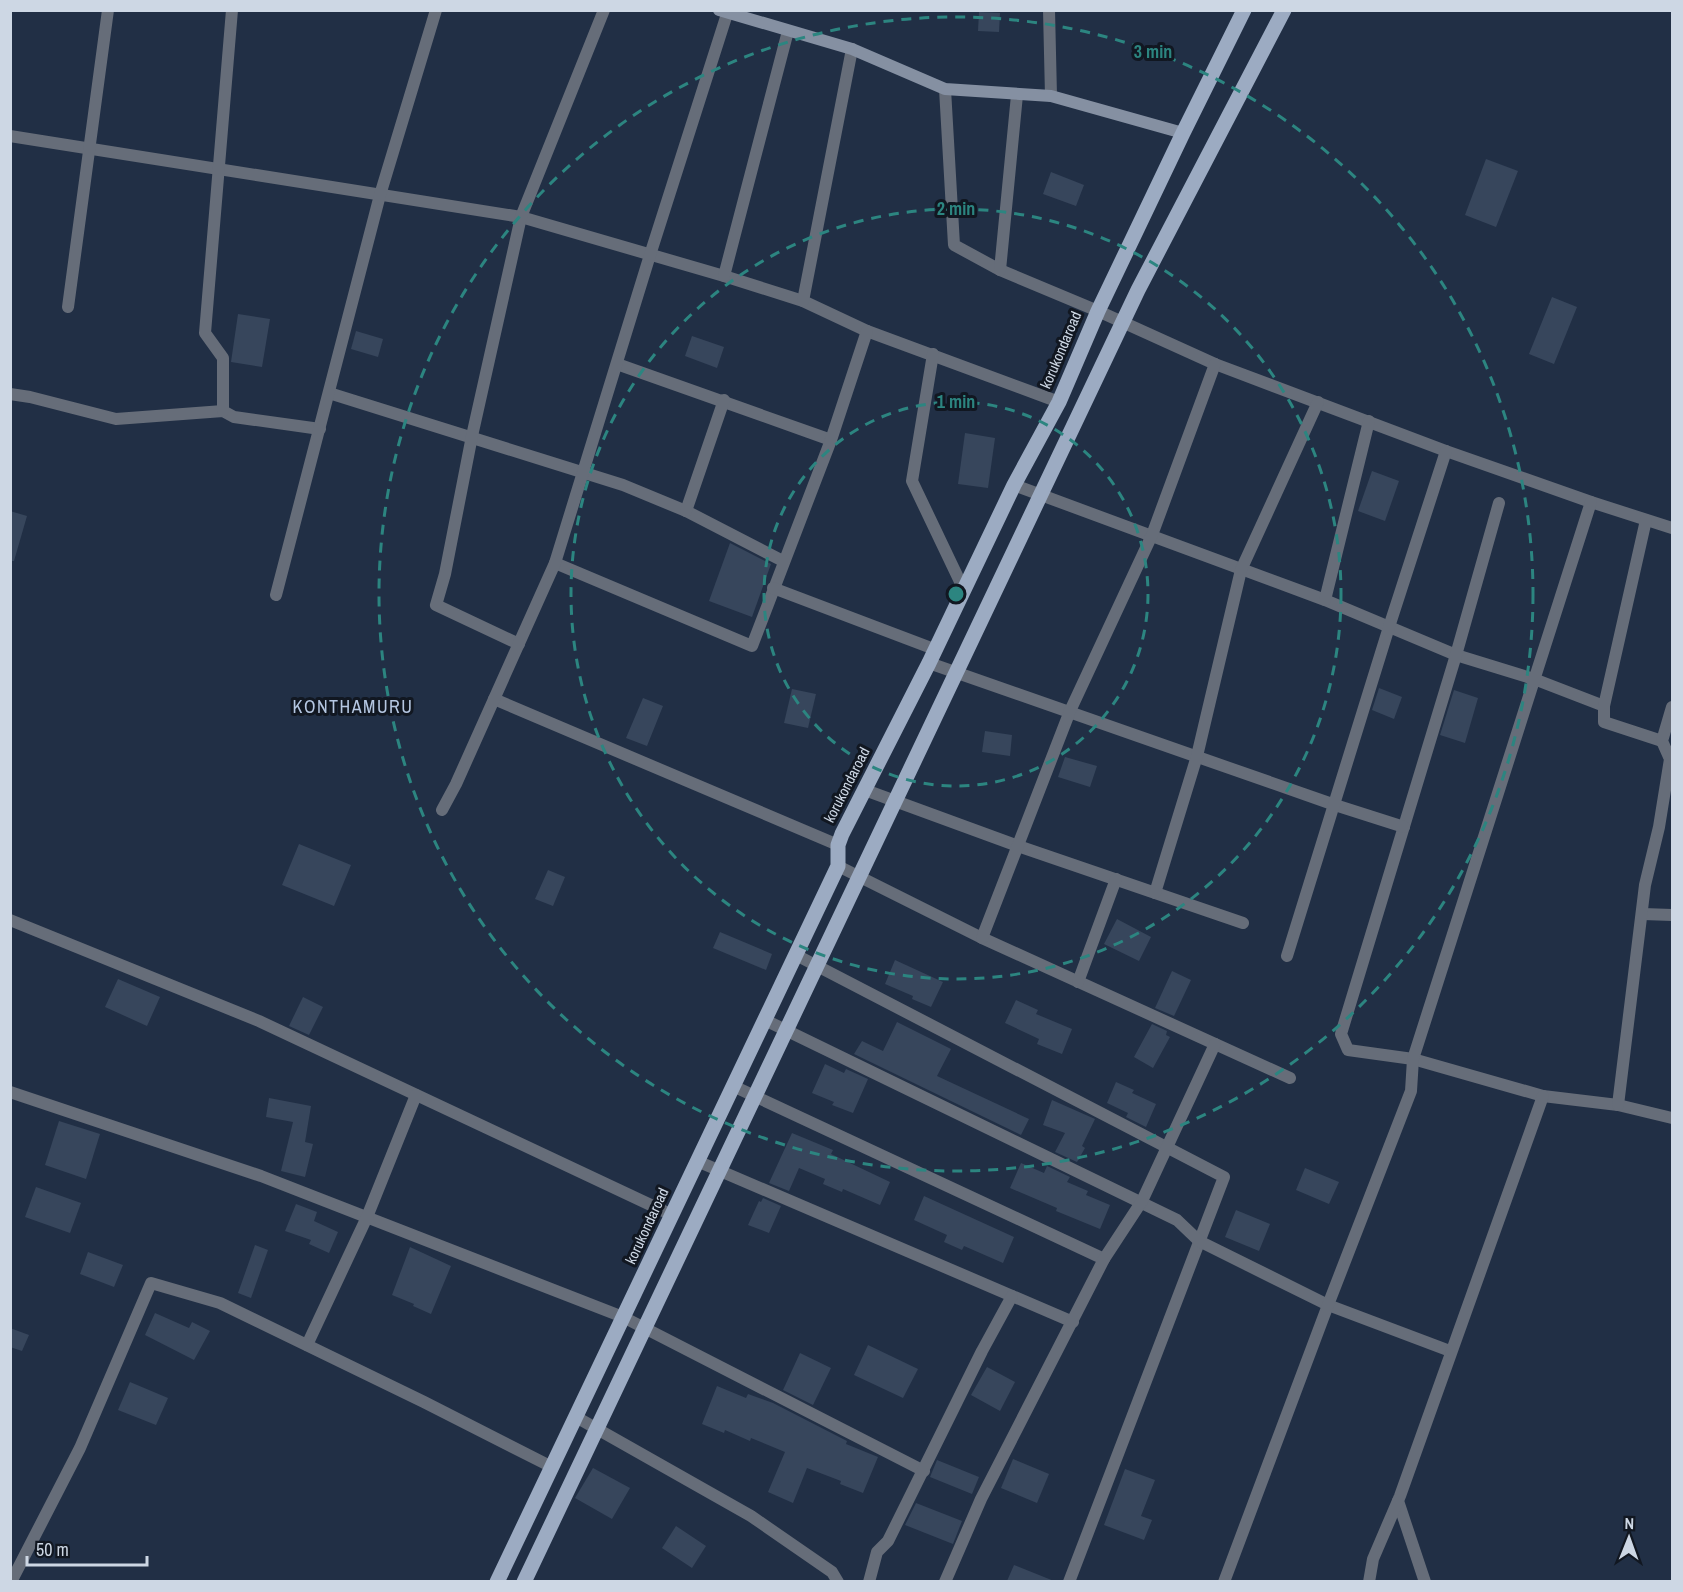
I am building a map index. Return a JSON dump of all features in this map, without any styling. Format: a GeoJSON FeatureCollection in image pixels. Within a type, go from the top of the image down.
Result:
{"type":"FeatureCollection","features":[{"type":"Feature","properties":{"kind":"main road","name":"korukondaroad"},"geometry":{"type":"LineString","coordinates":[[497,1581],[838,866],[838,844],[1014,485],[1059,402],[1098,311],[1244,10]]}},
{"type":"Feature","properties":{"kind":"main road"},"geometry":{"type":"LineString","coordinates":[[524,1581],[1123,322],[1284,10]]}},
{"type":"Feature","properties":{"kind":"main road"},"geometry":{"type":"LineString","coordinates":[[723,12],[755,16],[788,31],[852,49],[945,88],[1051,96],[1183,133]]}},
{"type":"Feature","properties":{"kind":"street"},"geometry":{"type":"LineString","coordinates":[[68,306],[108,10]]}},
{"type":"Feature","properties":{"kind":"street"},"geometry":{"type":"LineString","coordinates":[[223,411],[223,358],[206,333],[232,10]]}},
{"type":"Feature","properties":{"kind":"street"},"geometry":{"type":"LineString","coordinates":[[276,595],[380,195],[436,10]]}},
{"type":"Feature","properties":{"kind":"street"},"geometry":{"type":"LineString","coordinates":[[519,644],[436,605],[445,574],[472,436],[521,217],[604,10]]}},
{"type":"Feature","properties":{"kind":"street"},"geometry":{"type":"LineString","coordinates":[[1049,10],[1051,96]]}},
{"type":"Feature","properties":{"kind":"street"},"geometry":{"type":"LineString","coordinates":[[442,810],[456,784],[555,563],[723,12]]}},
{"type":"Feature","properties":{"kind":"street"},"geometry":{"type":"LineString","coordinates":[[724,276],[788,31]]}},
{"type":"Feature","properties":{"kind":"street"},"geometry":{"type":"LineString","coordinates":[[803,301],[852,49]]}},
{"type":"Feature","properties":{"kind":"street"},"geometry":{"type":"LineString","coordinates":[[945,88],[954,245],[1000,270],[1215,364],[1446,451],[1672,528]]}},
{"type":"Feature","properties":{"kind":"street"},"geometry":{"type":"LineString","coordinates":[[1000,270],[1017,95]]}},
{"type":"Feature","properties":{"kind":"street"},"geometry":{"type":"LineString","coordinates":[[10,136],[521,217],[803,301],[867,331],[1059,402]]}},
{"type":"Feature","properties":{"kind":"street"},"geometry":{"type":"LineString","coordinates":[[555,563],[752,646],[831,440],[867,331]]}},
{"type":"Feature","properties":{"kind":"street"},"geometry":{"type":"LineString","coordinates":[[933,354],[912,481],[964,590]]}},
{"type":"Feature","properties":{"kind":"street"},"geometry":{"type":"LineString","coordinates":[[616,363],[831,440]]}},
{"type":"Feature","properties":{"kind":"street"},"geometry":{"type":"LineString","coordinates":[[982,938],[1070,711],[1152,535],[1215,364]]}},
{"type":"Feature","properties":{"kind":"street"},"geometry":{"type":"LineString","coordinates":[[329,393],[623,485],[686,511],[783,561]]}},
{"type":"Feature","properties":{"kind":"street"},"geometry":{"type":"LineString","coordinates":[[10,394],[116,419],[223,411],[234,417],[320,429]]}},
{"type":"Feature","properties":{"kind":"street"},"geometry":{"type":"LineString","coordinates":[[686,511],[724,400]]}},
{"type":"Feature","properties":{"kind":"street"},"geometry":{"type":"LineString","coordinates":[[1155,893],[1197,756],[1241,570],[1318,402]]}},
{"type":"Feature","properties":{"kind":"street"},"geometry":{"type":"LineString","coordinates":[[1324,600],[1369,421]]}},
{"type":"Feature","properties":{"kind":"street"},"geometry":{"type":"LineString","coordinates":[[1287,956],[1446,451]]}},
{"type":"Feature","properties":{"kind":"street"},"geometry":{"type":"LineString","coordinates":[[1014,485],[1324,600],[1456,655],[1534,679],[1604,706]]}},
{"type":"Feature","properties":{"kind":"street"},"geometry":{"type":"LineString","coordinates":[[1224,1581],[1411,1091],[1413,1059],[1591,502]]}},
{"type":"Feature","properties":{"kind":"street"},"geometry":{"type":"LineString","coordinates":[[1499,503],[1456,655],[1341,1034],[1348,1050],[1413,1059],[1543,1096],[1618,1105],[1672,1118]]}},
{"type":"Feature","properties":{"kind":"street"},"geometry":{"type":"LineString","coordinates":[[1646,520],[1604,706],[1604,722],[1662,741]]}},
{"type":"Feature","properties":{"kind":"street"},"geometry":{"type":"LineString","coordinates":[[774,588],[932,656],[956,672],[1404,827]]}},
{"type":"Feature","properties":{"kind":"street"},"geometry":{"type":"LineString","coordinates":[[494,699],[838,844]]}},
{"type":"Feature","properties":{"kind":"street"},"geometry":{"type":"LineString","coordinates":[[1618,1105],[1645,885],[1659,827],[1670,759],[1662,741],[1672,707]]}},
{"type":"Feature","properties":{"kind":"street"},"geometry":{"type":"LineString","coordinates":[[865,790],[1243,924]]}},
{"type":"Feature","properties":{"kind":"street"},"geometry":{"type":"LineString","coordinates":[[838,866],[982,938],[1290,1078]]}},
{"type":"Feature","properties":{"kind":"street"},"geometry":{"type":"LineString","coordinates":[[1078,982],[1116,879]]}},
{"type":"Feature","properties":{"kind":"street"},"geometry":{"type":"LineString","coordinates":[[1642,914],[1672,915]]}},
{"type":"Feature","properties":{"kind":"street"},"geometry":{"type":"LineString","coordinates":[[10,920],[259,1021],[672,1215]]}},
{"type":"Feature","properties":{"kind":"street"},"geometry":{"type":"LineString","coordinates":[[796,955],[1224,1177],[1069,1581]]}},
{"type":"Feature","properties":{"kind":"street"},"geometry":{"type":"LineString","coordinates":[[765,1020],[1178,1220],[1199,1241],[1328,1305],[1450,1351]]}},
{"type":"Feature","properties":{"kind":"street"},"geometry":{"type":"LineString","coordinates":[[945,1581],[981,1499],[1104,1259],[1141,1202],[1215,1044]]}},
{"type":"Feature","properties":{"kind":"street"},"geometry":{"type":"LineString","coordinates":[[733,1086],[1104,1259]]}},
{"type":"Feature","properties":{"kind":"street"},"geometry":{"type":"LineString","coordinates":[[10,1092],[261,1176],[623,1317],[924,1471]]}},
{"type":"Feature","properties":{"kind":"street"},"geometry":{"type":"LineString","coordinates":[[307,1345],[367,1217],[416,1095]]}},
{"type":"Feature","properties":{"kind":"street"},"geometry":{"type":"LineString","coordinates":[[1369,1581],[1373,1559],[1398,1501],[1543,1096]]}},
{"type":"Feature","properties":{"kind":"street"},"geometry":{"type":"LineString","coordinates":[[697,1161],[1073,1322]]}},
{"type":"Feature","properties":{"kind":"street"},"geometry":{"type":"LineString","coordinates":[[11,1581],[80,1448],[152,1283],[220,1303],[552,1467]]}},
{"type":"Feature","properties":{"kind":"street"},"geometry":{"type":"LineString","coordinates":[[868,1581],[877,1552],[888,1541],[982,1351],[1012,1296]]}},
{"type":"Feature","properties":{"kind":"street"},"geometry":{"type":"LineString","coordinates":[[576,1417],[751,1516],[832,1572],[838,1581]]}},
{"type":"Feature","properties":{"kind":"street"},"geometry":{"type":"LineString","coordinates":[[1398,1501],[1425,1581]]}},
{"type":"Feature","properties":{"kind":"building"},"geometry":{"type":"Polygon","coordinates":[[[979,12],[1000,13],[999,32],[978,31],[979,12]]]}},
{"type":"Feature","properties":{"kind":"building"},"geometry":{"type":"Polygon","coordinates":[[[1486,159],[1518,171],[1496,227],[1465,215],[1486,159]]]}},
{"type":"Feature","properties":{"kind":"building"},"geometry":{"type":"Polygon","coordinates":[[[1051,172],[1084,185],[1076,206],[1043,194],[1051,172]]]}},
{"type":"Feature","properties":{"kind":"building"},"geometry":{"type":"Polygon","coordinates":[[[1552,297],[1577,307],[1554,364],[1529,354],[1552,297]]]}},
{"type":"Feature","properties":{"kind":"building"},"geometry":{"type":"Polygon","coordinates":[[[238,314],[270,319],[262,367],[231,362],[238,314]]]}},
{"type":"Feature","properties":{"kind":"building"},"geometry":{"type":"Polygon","coordinates":[[[356,331],[383,339],[378,357],[351,349],[356,331]]]}},
{"type":"Feature","properties":{"kind":"building"},"geometry":{"type":"Polygon","coordinates":[[[692,336],[724,347],[717,368],[685,356],[692,336]]]}},
{"type":"Feature","properties":{"kind":"building"},"geometry":{"type":"Polygon","coordinates":[[[965,433],[995,438],[988,488],[958,484],[965,433]]]}},
{"type":"Feature","properties":{"kind":"building"},"geometry":{"type":"Polygon","coordinates":[[[1372,471],[1399,481],[1385,521],[1358,511],[1372,471]]]}},
{"type":"Feature","properties":{"kind":"building"},"geometry":{"type":"Polygon","coordinates":[[[10,511],[27,516],[14,561],[10,561],[10,511]]]}},
{"type":"Feature","properties":{"kind":"building"},"geometry":{"type":"Polygon","coordinates":[[[730,543],[771,564],[752,617],[709,601],[730,543]]]}},
{"type":"Feature","properties":{"kind":"building"},"geometry":{"type":"Polygon","coordinates":[[[1379,688],[1402,697],[1394,719],[1372,710],[1379,688]]]}},
{"type":"Feature","properties":{"kind":"building"},"geometry":{"type":"Polygon","coordinates":[[[792,689],[816,694],[808,728],[784,723],[792,689]]]}},
{"type":"Feature","properties":{"kind":"building"},"geometry":{"type":"Polygon","coordinates":[[[1454,690],[1478,698],[1465,743],[1440,735],[1454,690]]]}},
{"type":"Feature","properties":{"kind":"building"},"geometry":{"type":"Polygon","coordinates":[[[643,698],[663,706],[647,746],[626,738],[643,698]]]}},
{"type":"Feature","properties":{"kind":"building"},"geometry":{"type":"Polygon","coordinates":[[[985,731],[1012,735],[1010,756],[982,752],[985,731]]]}},
{"type":"Feature","properties":{"kind":"building"},"geometry":{"type":"Polygon","coordinates":[[[1065,757],[1097,766],[1090,787],[1058,777],[1065,757]]]}},
{"type":"Feature","properties":{"kind":"building"},"geometry":{"type":"Polygon","coordinates":[[[299,844],[351,865],[334,906],[282,885],[299,844]]]}},
{"type":"Feature","properties":{"kind":"building"},"geometry":{"type":"Polygon","coordinates":[[[548,870],[565,877],[553,906],[535,899],[548,870]]]}},
{"type":"Feature","properties":{"kind":"building"},"geometry":{"type":"Polygon","coordinates":[[[1117,919],[1151,937],[1139,961],[1104,944],[1117,919]]]}},
{"type":"Feature","properties":{"kind":"building"},"geometry":{"type":"Polygon","coordinates":[[[720,932],[772,954],[766,970],[713,948],[720,932]]]}},
{"type":"Feature","properties":{"kind":"building"},"geometry":{"type":"Polygon","coordinates":[[[895,960],[943,982],[931,1007],[885,984],[895,960]]]}},
{"type":"Feature","properties":{"kind":"building"},"geometry":{"type":"Polygon","coordinates":[[[1172,971],[1191,980],[1174,1016],[1155,1008],[1172,971]]]}},
{"type":"Feature","properties":{"kind":"building"},"geometry":{"type":"Polygon","coordinates":[[[118,979],[160,997],[147,1026],[105,1007],[118,979]]]}},
{"type":"Feature","properties":{"kind":"building"},"geometry":{"type":"Polygon","coordinates":[[[303,997],[323,1007],[309,1035],[289,1026],[303,997]]]}},
{"type":"Feature","properties":{"kind":"building"},"geometry":{"type":"Polygon","coordinates":[[[1016,1000],[1038,1010],[1036,1014],[1072,1029],[1062,1054],[1037,1044],[1039,1039],[1005,1023],[1016,1000]]]}},
{"type":"Feature","properties":{"kind":"building"},"geometry":{"type":"Polygon","coordinates":[[[897,1022],[951,1049],[937,1076],[1029,1119],[1021,1135],[854,1054],[862,1041],[883,1051],[897,1022]]]}},
{"type":"Feature","properties":{"kind":"building"},"geometry":{"type":"Polygon","coordinates":[[[1152,1024],[1167,1031],[1166,1035],[1170,1037],[1153,1068],[1134,1057],[1152,1024]]]}},
{"type":"Feature","properties":{"kind":"building"},"geometry":{"type":"Polygon","coordinates":[[[825,1064],[844,1073],[846,1069],[868,1079],[853,1113],[832,1105],[834,1102],[812,1093],[825,1064]]]}},
{"type":"Feature","properties":{"kind":"building"},"geometry":{"type":"Polygon","coordinates":[[[1116,1082],[1134,1090],[1132,1093],[1156,1104],[1146,1127],[1126,1117],[1128,1113],[1107,1103],[1116,1082]]]}},
{"type":"Feature","properties":{"kind":"building"},"geometry":{"type":"Polygon","coordinates":[[[269,1098],[311,1106],[305,1142],[313,1144],[305,1177],[281,1171],[293,1122],[266,1117],[269,1098]]]}},
{"type":"Feature","properties":{"kind":"building"},"geometry":{"type":"Polygon","coordinates":[[[1052,1100],[1095,1119],[1082,1146],[1085,1148],[1077,1162],[1055,1152],[1065,1133],[1043,1125],[1052,1100]]]}},
{"type":"Feature","properties":{"kind":"building"},"geometry":{"type":"Polygon","coordinates":[[[59,1121],[100,1134],[86,1179],[45,1165],[59,1121]]]}},
{"type":"Feature","properties":{"kind":"building"},"geometry":{"type":"Polygon","coordinates":[[[792,1133],[833,1150],[831,1154],[890,1182],[880,1205],[843,1189],[842,1192],[823,1184],[825,1179],[799,1168],[789,1191],[769,1183],[792,1133]]]}},
{"type":"Feature","properties":{"kind":"building"},"geometry":{"type":"Polygon","coordinates":[[[1021,1163],[1044,1173],[1047,1166],[1070,1177],[1067,1182],[1088,1191],[1086,1195],[1110,1205],[1100,1229],[1056,1211],[1057,1208],[1010,1188],[1021,1163]]]}},
{"type":"Feature","properties":{"kind":"building"},"geometry":{"type":"Polygon","coordinates":[[[1305,1168],[1339,1182],[1329,1204],[1296,1190],[1305,1168]]]}},
{"type":"Feature","properties":{"kind":"building"},"geometry":{"type":"Polygon","coordinates":[[[36,1187],[81,1203],[70,1233],[25,1217],[36,1187]]]}},
{"type":"Feature","properties":{"kind":"building"},"geometry":{"type":"Polygon","coordinates":[[[924,1196],[1014,1237],[1003,1263],[964,1246],[962,1250],[944,1242],[947,1235],[914,1220],[924,1196]]]}},
{"type":"Feature","properties":{"kind":"building"},"geometry":{"type":"Polygon","coordinates":[[[763,1198],[781,1206],[769,1233],[748,1225],[759,1201],[761,1202],[763,1198]]]}},
{"type":"Feature","properties":{"kind":"building"},"geometry":{"type":"Polygon","coordinates":[[[296,1204],[317,1212],[314,1221],[338,1232],[329,1253],[309,1244],[311,1240],[285,1231],[296,1204]]]}},
{"type":"Feature","properties":{"kind":"building"},"geometry":{"type":"Polygon","coordinates":[[[1236,1210],[1270,1224],[1259,1251],[1225,1237],[1236,1210]]]}},
{"type":"Feature","properties":{"kind":"building"},"geometry":{"type":"Polygon","coordinates":[[[255,1245],[268,1250],[251,1298],[238,1293],[255,1245]]]}},
{"type":"Feature","properties":{"kind":"building"},"geometry":{"type":"Polygon","coordinates":[[[410,1247],[451,1266],[431,1314],[392,1295],[410,1247]]]}},
{"type":"Feature","properties":{"kind":"building"},"geometry":{"type":"Polygon","coordinates":[[[88,1252],[123,1265],[114,1287],[80,1274],[88,1252]]]}},
{"type":"Feature","properties":{"kind":"building"},"geometry":{"type":"Polygon","coordinates":[[[155,1313],[189,1328],[192,1322],[210,1331],[194,1360],[145,1335],[155,1313]]]}},
{"type":"Feature","properties":{"kind":"building"},"geometry":{"type":"Polygon","coordinates":[[[10,1328],[29,1335],[22,1351],[10,1347],[10,1328]]]}},
{"type":"Feature","properties":{"kind":"building"},"geometry":{"type":"Polygon","coordinates":[[[868,1345],[918,1369],[903,1398],[854,1375],[868,1345]]]}},
{"type":"Feature","properties":{"kind":"building"},"geometry":{"type":"Polygon","coordinates":[[[800,1353],[831,1368],[813,1405],[783,1390],[800,1353]]]}},
{"type":"Feature","properties":{"kind":"building"},"geometry":{"type":"Polygon","coordinates":[[[987,1367],[1015,1382],[1000,1411],[971,1395],[987,1367]]]}},
{"type":"Feature","properties":{"kind":"building"},"geometry":{"type":"Polygon","coordinates":[[[130,1382],[168,1398],[156,1425],[118,1410],[130,1382]]]}},
{"type":"Feature","properties":{"kind":"building"},"geometry":{"type":"Polygon","coordinates":[[[717,1386],[746,1398],[748,1394],[773,1403],[847,1441],[846,1444],[878,1457],[863,1493],[840,1484],[841,1481],[807,1468],[793,1503],[768,1492],[785,1452],[751,1438],[750,1441],[725,1430],[724,1433],[702,1424],[717,1386]]]}},
{"type":"Feature","properties":{"kind":"building"},"geometry":{"type":"Polygon","coordinates":[[[1013,1459],[1049,1474],[1037,1503],[1001,1488],[1013,1459]]]}},
{"type":"Feature","properties":{"kind":"building"},"geometry":{"type":"Polygon","coordinates":[[[937,1460],[979,1477],[972,1494],[930,1477],[937,1460]]]}},
{"type":"Feature","properties":{"kind":"building"},"geometry":{"type":"Polygon","coordinates":[[[593,1468],[630,1488],[612,1519],[575,1498],[593,1468]]]}},
{"type":"Feature","properties":{"kind":"building"},"geometry":{"type":"Polygon","coordinates":[[[1125,1469],[1155,1480],[1141,1516],[1152,1520],[1144,1540],[1104,1525],[1125,1469]]]}},
{"type":"Feature","properties":{"kind":"building"},"geometry":{"type":"Polygon","coordinates":[[[916,1503],[962,1521],[953,1544],[905,1525],[916,1503]]]}},
{"type":"Feature","properties":{"kind":"building"},"geometry":{"type":"Polygon","coordinates":[[[676,1526],[706,1546],[692,1568],[662,1548],[676,1526]]]}},
{"type":"Feature","properties":{"kind":"building"},"geometry":{"type":"Polygon","coordinates":[[[1014,1565],[1054,1581],[1007,1581],[1014,1565]]]}},
{"type":"Feature","properties":{"kind":"district","name":"KONTHAMURU"},"geometry":{"type":"Point","coordinates":[353,707]}}]}
